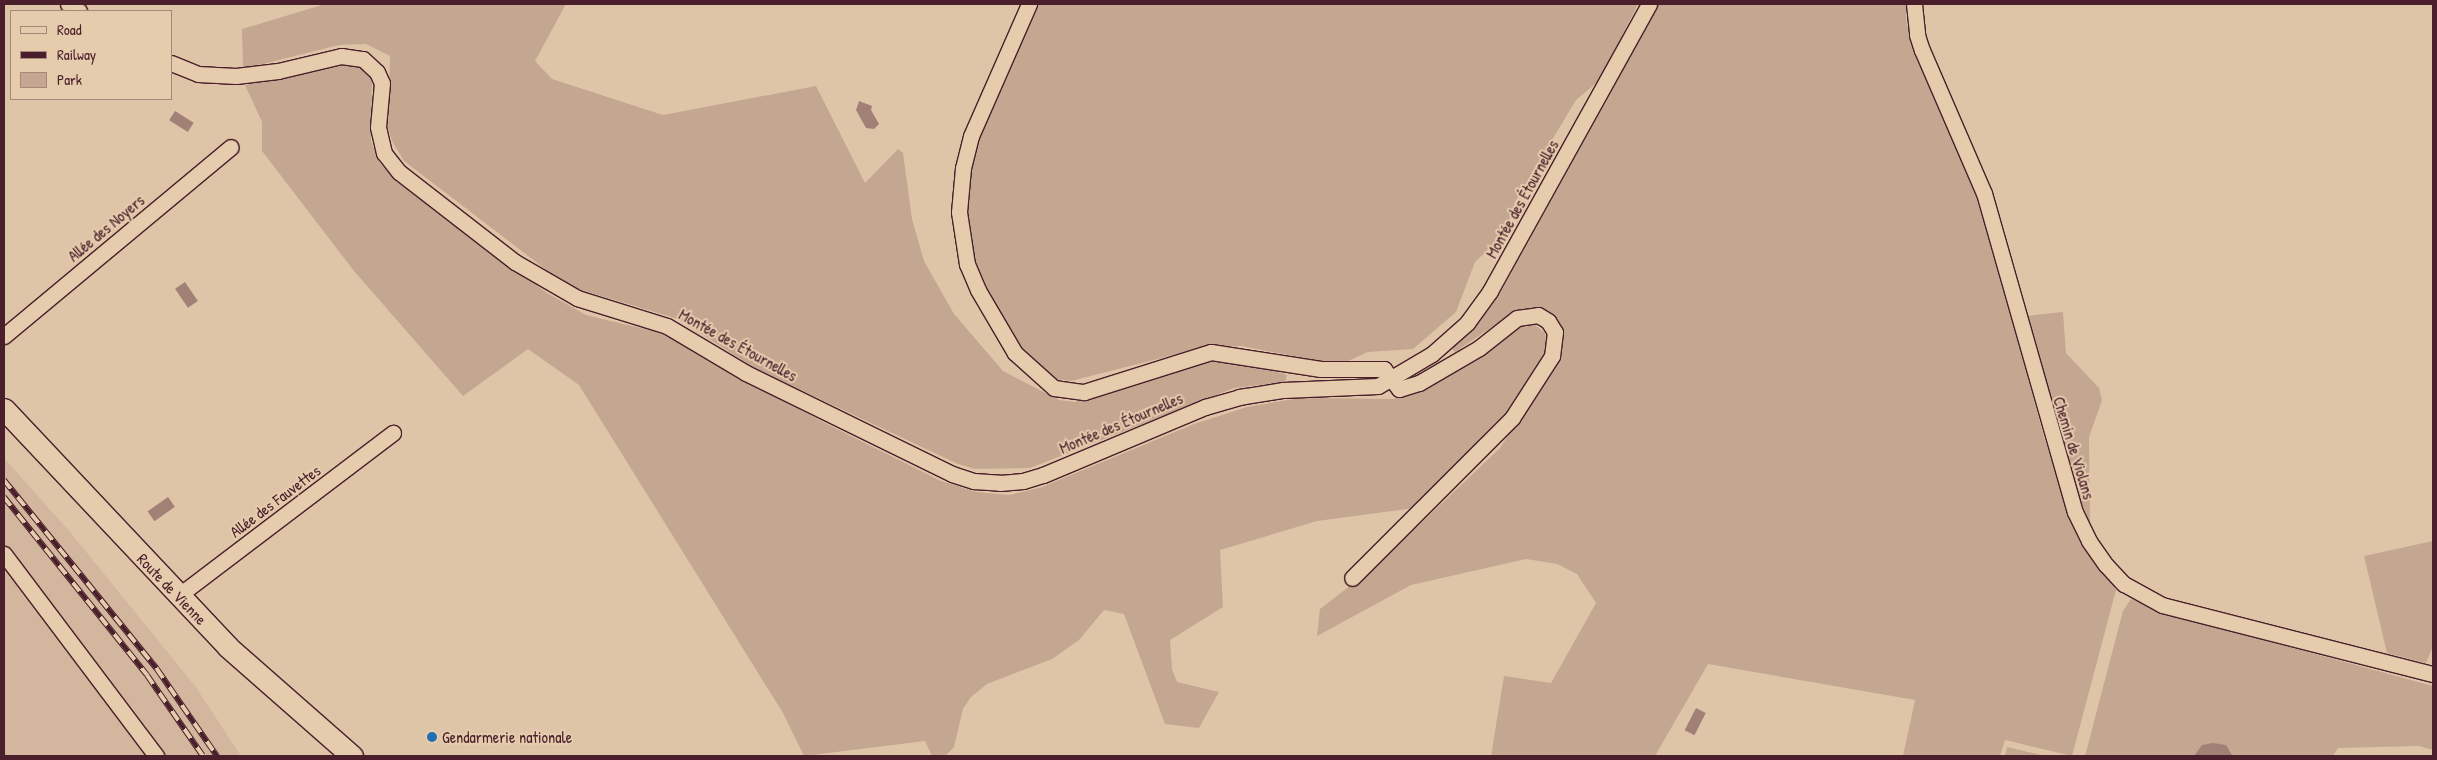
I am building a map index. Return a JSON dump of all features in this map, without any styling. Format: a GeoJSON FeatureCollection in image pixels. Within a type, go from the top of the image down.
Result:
{"type":"FeatureCollection","features":[{"type":"Feature","properties":{"kind":"street"},"geometry":{"type":"LineString","coordinates":[[1029,4],[979,113],[963,168],[960,199],[961,238],[967,264],[978,290],[1015,353],[1054,388],[1084,392],[1211,352],[1321,369],[1384,369],[1390,382],[1398,389],[1419,383],[1479,348],[1517,318],[1528,314],[1548,321],[1555,332],[1552,356],[1512,418],[1352,578]]}},
{"type":"Feature","properties":{"kind":"street","name":"Montée des Étournelles"},"geometry":{"type":"LineString","coordinates":[[172,63],[198,74],[236,76],[278,71],[342,56],[363,59],[377,72],[382,83],[378,127],[384,153],[399,172],[515,262],[577,298],[667,326],[746,373],[952,474],[974,481],[1023,481],[1205,407],[1239,397],[1283,390],[1378,386],[1390,382],[1452,338],[1490,291],[1649,4]]}},
{"type":"Feature","properties":{"kind":"street","name":"Chemin de Violans"},"geometry":{"type":"LineString","coordinates":[[1914,4],[1917,35],[1922,50],[1984,193],[2075,512],[2089,541],[2106,565],[2124,584],[2162,605],[2433,674]]}},
{"type":"Feature","properties":{"kind":"street","name":"Allée des Noyers"},"geometry":{"type":"LineString","coordinates":[[4,336],[231,147]]}},
{"type":"Feature","properties":{"kind":"street","name":"Route de Vienne"},"geometry":{"type":"LineString","coordinates":[[4,409],[228,647],[352,756]]}},
{"type":"Feature","properties":{"kind":"street","name":"Allée des Fauvettes"},"geometry":{"type":"LineString","coordinates":[[178,596],[392,433]]}},
{"type":"Feature","properties":{"kind":"street"},"geometry":{"type":"LineString","coordinates":[[4,554],[156,756]]}},
{"type":"Feature","properties":{"kind":"shaded area"},"geometry":{"type":"Polygon","coordinates":[[[859,101],[872,106],[871,110],[879,124],[874,129],[866,128],[856,110],[859,101]]]}},
{"type":"Feature","properties":{"kind":"shaded area"},"geometry":{"type":"Polygon","coordinates":[[[175,111],[194,123],[188,132],[169,120],[175,111]]]}},
{"type":"Feature","properties":{"kind":"shaded area"},"geometry":{"type":"Polygon","coordinates":[[[185,282],[198,301],[188,308],[175,289],[185,282]]]}},
{"type":"Feature","properties":{"kind":"shaded area"},"geometry":{"type":"Polygon","coordinates":[[[4,458],[70,532],[195,686],[241,756],[4,756],[4,458]]]}},
{"type":"Feature","properties":{"kind":"shaded area"},"geometry":{"type":"Polygon","coordinates":[[[168,497],[175,507],[154,521],[148,511],[168,497]]]}},
{"type":"Feature","properties":{"kind":"shaded area"},"geometry":{"type":"Polygon","coordinates":[[[1696,708],[1706,713],[1694,735],[1685,730],[1696,708]]]}},
{"type":"Feature","properties":{"kind":"shaded area"},"geometry":{"type":"Polygon","coordinates":[[[2213,743],[2226,745],[2233,756],[2194,756],[2202,745],[2213,743]]]}},
{"type":"Feature","properties":{"kind":"green space"},"geometry":{"type":"Polygon","coordinates":[[[325,4],[566,4],[535,61],[552,79],[663,115],[816,86],[865,183],[898,149],[903,153],[912,219],[924,261],[954,314],[1003,371],[1059,400],[1075,402],[1173,370],[1221,359],[1243,361],[1287,375],[1285,382],[1234,388],[1030,468],[975,469],[958,464],[756,369],[678,319],[578,289],[553,275],[404,161],[392,141],[388,128],[390,56],[366,44],[339,45],[243,69],[242,29],[325,4]]]}},
{"type":"Feature","properties":{"kind":"green space"},"geometry":{"type":"Polygon","coordinates":[[[1035,4],[1638,4],[1600,80],[1576,100],[1515,202],[1501,246],[1490,248],[1475,262],[1456,312],[1413,349],[1368,352],[1348,361],[1318,361],[1242,346],[1205,347],[1071,381],[1056,379],[1022,353],[979,278],[972,259],[963,196],[968,163],[1035,4]]]}},
{"type":"Feature","properties":{"kind":"green space"},"geometry":{"type":"Polygon","coordinates":[[[1655,4],[1906,4],[1906,20],[1914,53],[1981,205],[2044,437],[2073,525],[2116,590],[2072,756],[2005,740],[2000,756],[1903,756],[1915,700],[1708,664],[1655,756],[1491,756],[1504,676],[1551,683],[1596,603],[1577,574],[1557,564],[1526,559],[1411,585],[1317,636],[1320,609],[1377,565],[1500,448],[1556,362],[1558,327],[1517,310],[1455,352],[1452,349],[1498,297],[1618,80],[1655,4]]]}},
{"type":"Feature","properties":{"kind":"green space"},"geometry":{"type":"Polygon","coordinates":[[[355,63],[366,69],[372,79],[371,141],[379,162],[397,182],[547,293],[586,315],[653,331],[678,340],[710,361],[825,423],[941,481],[976,492],[1010,495],[1042,487],[1194,424],[1247,407],[1300,398],[1394,399],[1421,390],[1524,325],[1535,325],[1544,332],[1548,343],[1540,366],[1518,402],[1415,508],[1317,521],[1220,550],[1223,607],[1170,640],[1172,669],[1177,682],[1219,692],[1199,728],[1165,724],[1124,614],[1104,610],[1079,640],[1052,659],[987,684],[971,697],[963,709],[954,747],[945,756],[932,756],[925,741],[804,756],[783,713],[579,385],[528,349],[463,396],[354,271],[262,151],[262,122],[245,85],[355,63]]]}},
{"type":"Feature","properties":{"kind":"green space"},"geometry":{"type":"Polygon","coordinates":[[[2063,312],[2066,353],[2099,388],[2102,400],[2089,437],[2090,523],[2079,498],[2026,316],[2063,312]]]}},
{"type":"Feature","properties":{"kind":"green space"},"geometry":{"type":"Polygon","coordinates":[[[2433,541],[2433,646],[2426,663],[2387,653],[2364,556],[2433,541]]]}},
{"type":"Feature","properties":{"kind":"green space"},"geometry":{"type":"Polygon","coordinates":[[[2131,599],[2187,619],[2433,686],[2433,750],[2419,746],[2338,748],[2333,756],[2233,756],[2230,750],[2214,743],[2194,756],[2085,756],[2123,611],[2131,599]]]}},
{"type":"Feature","properties":{"kind":"green space"},"geometry":{"type":"Polygon","coordinates":[[[2007,747],[2046,756],[2005,756],[2007,747]]]}},
{"type":"Feature","properties":{"kind":"railway"},"geometry":{"type":"LineString","coordinates":[[4,480],[157,669],[217,756]]}},
{"type":"Feature","properties":{"kind":"railway"},"geometry":{"type":"LineString","coordinates":[[4,497],[147,675],[203,756]]}},
{"type":"Feature","properties":{"kind":"place","name":"Gendarmerie nationale"},"geometry":{"type":"Point","coordinates":[432,737]}}]}
